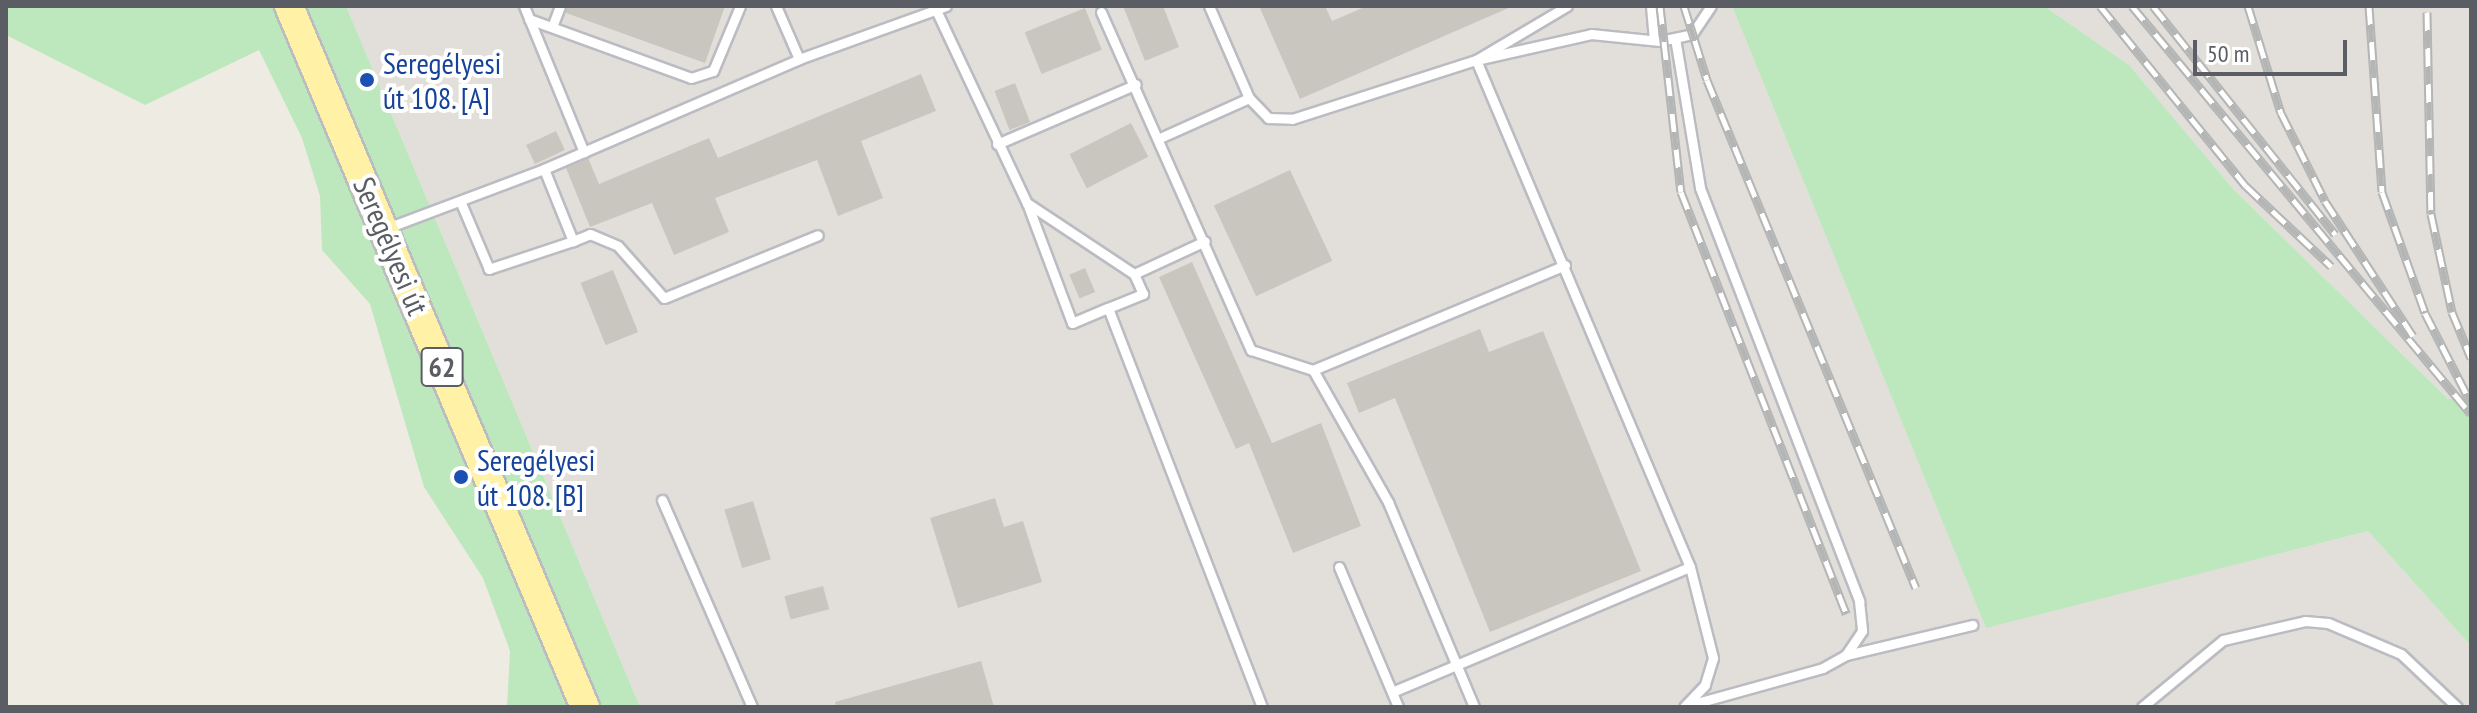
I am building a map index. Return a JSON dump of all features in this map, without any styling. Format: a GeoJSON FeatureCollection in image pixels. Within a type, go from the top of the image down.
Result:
{"type":"FeatureCollection","features":[{"type":"Feature","properties":{"kind":"main road","name":"Seregélyesi út"},"geometry":{"type":"LineString","coordinates":[[289,6],[585,707]]}},
{"type":"Feature","properties":{"kind":"lane"},"geometry":{"type":"LineString","coordinates":[[524,6],[584,152]]}},
{"type":"Feature","properties":{"kind":"lane"},"geometry":{"type":"LineString","coordinates":[[552,27],[560,6]]}},
{"type":"Feature","properties":{"kind":"lane"},"geometry":{"type":"LineString","coordinates":[[529,19],[691,78],[713,71],[740,6]]}},
{"type":"Feature","properties":{"kind":"lane"},"geometry":{"type":"LineString","coordinates":[[776,6],[799,59]]}},
{"type":"Feature","properties":{"kind":"lane"},"geometry":{"type":"LineString","coordinates":[[1209,6],[1249,98],[1268,118],[1292,119],[1476,60],[1591,34],[1654,40],[1692,34],[1711,6]]}},
{"type":"Feature","properties":{"kind":"lane"},"geometry":{"type":"LineString","coordinates":[[1476,60],[1567,6]]}},
{"type":"Feature","properties":{"kind":"lane"},"geometry":{"type":"LineString","coordinates":[[1651,6],[1654,40]]}},
{"type":"Feature","properties":{"kind":"lane"},"geometry":{"type":"LineString","coordinates":[[383,229],[461,203],[799,59],[941,8],[997,144],[1027,203],[1072,323],[1143,294],[1134,274],[1027,203]]}},
{"type":"Feature","properties":{"kind":"lane"},"geometry":{"type":"LineString","coordinates":[[1101,12],[1162,137],[1251,350],[1313,370],[1565,265]]}},
{"type":"Feature","properties":{"kind":"lane"},"geometry":{"type":"LineString","coordinates":[[1675,38],[1700,188],[1859,601],[1862,631],[1846,655]]}},
{"type":"Feature","properties":{"kind":"lane"},"geometry":{"type":"LineString","coordinates":[[1476,60],[1690,567],[1713,658],[1687,706]]}},
{"type":"Feature","properties":{"kind":"lane"},"geometry":{"type":"LineString","coordinates":[[997,144],[1136,84]]}},
{"type":"Feature","properties":{"kind":"lane"},"geometry":{"type":"LineString","coordinates":[[1162,137],[1249,98]]}},
{"type":"Feature","properties":{"kind":"lane"},"geometry":{"type":"LineString","coordinates":[[544,169],[573,241]]}},
{"type":"Feature","properties":{"kind":"lane"},"geometry":{"type":"LineString","coordinates":[[461,203],[489,269],[590,234],[618,246],[664,298],[818,235]]}},
{"type":"Feature","properties":{"kind":"lane"},"geometry":{"type":"LineString","coordinates":[[1134,274],[1205,241]]}},
{"type":"Feature","properties":{"kind":"lane"},"geometry":{"type":"LineString","coordinates":[[1108,308],[1262,707]]}},
{"type":"Feature","properties":{"kind":"lane"},"geometry":{"type":"LineString","coordinates":[[1313,370],[1388,502],[1474,707]]}},
{"type":"Feature","properties":{"kind":"lane"},"geometry":{"type":"LineString","coordinates":[[662,500],[752,707]]}},
{"type":"Feature","properties":{"kind":"lane"},"geometry":{"type":"LineString","coordinates":[[1339,567],[1398,707]]}},
{"type":"Feature","properties":{"kind":"lane"},"geometry":{"type":"LineString","coordinates":[[1392,692],[1690,567]]}},
{"type":"Feature","properties":{"kind":"lane"},"geometry":{"type":"LineString","coordinates":[[2142,707],[2223,640],[2305,621],[2328,623],[2401,654],[2457,707]]}},
{"type":"Feature","properties":{"kind":"lane"},"geometry":{"type":"LineString","coordinates":[[1687,706],[1846,655],[1972,625]]}},
{"type":"Feature","properties":{"kind":"shaded area"},"geometry":{"type":"Polygon","coordinates":[[[346,6],[1732,6],[1986,627],[2368,531],[2471,646],[2471,707],[640,707],[346,6]]]}},
{"type":"Feature","properties":{"kind":"shaded area"},"geometry":{"type":"Polygon","coordinates":[[[2044,6],[2471,6],[2471,399],[2448,399],[2234,190],[2129,65],[2044,6]]]}},
{"type":"Feature","properties":{"kind":"green space"},"geometry":{"type":"Polygon","coordinates":[[[6,6],[346,6],[640,707],[507,707],[510,651],[483,578],[424,487],[370,304],[322,250],[320,196],[302,138],[259,50],[145,105],[6,35],[6,6]]]}},
{"type":"Feature","properties":{"kind":"green space"},"geometry":{"type":"Polygon","coordinates":[[[1732,6],[2044,6],[2129,65],[2234,190],[2448,399],[2471,399],[2471,646],[2368,531],[1986,628],[1732,6]]]}},
{"type":"Feature","properties":{"kind":"building"},"geometry":{"type":"Polygon","coordinates":[[[567,6],[725,6],[705,63],[566,13],[567,6]]]}},
{"type":"Feature","properties":{"kind":"building"},"geometry":{"type":"Polygon","coordinates":[[[1123,6],[1163,6],[1179,47],[1145,61],[1123,6]]]}},
{"type":"Feature","properties":{"kind":"building"},"geometry":{"type":"Polygon","coordinates":[[[1259,6],[1325,6],[1332,21],[1367,6],[1513,6],[1300,99],[1259,6]]]}},
{"type":"Feature","properties":{"kind":"building"},"geometry":{"type":"Polygon","coordinates":[[[1085,8],[1102,50],[1042,74],[1025,32],[1085,8]]]}},
{"type":"Feature","properties":{"kind":"building"},"geometry":{"type":"Polygon","coordinates":[[[921,74],[936,111],[861,141],[883,198],[838,216],[817,160],[715,198],[729,232],[674,255],[652,203],[590,227],[566,168],[588,158],[599,184],[709,138],[718,158],[921,74]]]}},
{"type":"Feature","properties":{"kind":"building"},"geometry":{"type":"Polygon","coordinates":[[[1015,83],[1030,122],[1010,130],[994,91],[1015,83]]]}},
{"type":"Feature","properties":{"kind":"building"},"geometry":{"type":"Polygon","coordinates":[[[1131,123],[1148,157],[1087,188],[1070,154],[1131,123]]]}},
{"type":"Feature","properties":{"kind":"building"},"geometry":{"type":"Polygon","coordinates":[[[556,131],[565,150],[535,164],[526,145],[556,131]]]}},
{"type":"Feature","properties":{"kind":"building"},"geometry":{"type":"Polygon","coordinates":[[[1290,170],[1332,261],[1256,296],[1214,205],[1290,170]]]}},
{"type":"Feature","properties":{"kind":"building"},"geometry":{"type":"Polygon","coordinates":[[[1192,262],[1272,443],[1321,423],[1361,526],[1293,553],[1249,443],[1236,449],[1159,277],[1192,262]]]}},
{"type":"Feature","properties":{"kind":"building"},"geometry":{"type":"Polygon","coordinates":[[[1085,268],[1095,292],[1080,299],[1069,275],[1085,268]]]}},
{"type":"Feature","properties":{"kind":"building"},"geometry":{"type":"Polygon","coordinates":[[[613,270],[638,332],[606,345],[581,283],[613,270]]]}},
{"type":"Feature","properties":{"kind":"building"},"geometry":{"type":"Polygon","coordinates":[[[1480,329],[1489,352],[1543,331],[1641,571],[1490,632],[1395,398],[1359,413],[1347,383],[1480,329]]]}},
{"type":"Feature","properties":{"kind":"building"},"geometry":{"type":"Polygon","coordinates":[[[995,498],[1004,527],[1023,521],[1042,582],[958,608],[930,518],[995,498]]]}},
{"type":"Feature","properties":{"kind":"building"},"geometry":{"type":"Polygon","coordinates":[[[753,501],[771,559],[742,568],[724,510],[753,501]]]}},
{"type":"Feature","properties":{"kind":"building"},"geometry":{"type":"Polygon","coordinates":[[[823,586],[829,609],[791,620],[784,596],[823,586]]]}},
{"type":"Feature","properties":{"kind":"building"},"geometry":{"type":"Polygon","coordinates":[[[981,661],[994,707],[836,707],[835,702],[981,661]]]}},
{"type":"Feature","properties":{"kind":"railway"},"geometry":{"type":"LineString","coordinates":[[1660,6],[1681,192],[1846,614]]}},
{"type":"Feature","properties":{"kind":"railway"},"geometry":{"type":"LineString","coordinates":[[1684,6],[1707,80],[1916,588]]}},
{"type":"Feature","properties":{"kind":"railway"},"geometry":{"type":"LineString","coordinates":[[2100,6],[2246,186],[2331,266]]}},
{"type":"Feature","properties":{"kind":"railway"},"geometry":{"type":"LineString","coordinates":[[2132,6],[2471,414]]}},
{"type":"Feature","properties":{"kind":"railway"},"geometry":{"type":"LineString","coordinates":[[2153,6],[2335,234]]}},
{"type":"Feature","properties":{"kind":"railway"},"geometry":{"type":"LineString","coordinates":[[2248,6],[2281,113],[2325,201],[2413,336]]}},
{"type":"Feature","properties":{"kind":"railway"},"geometry":{"type":"LineString","coordinates":[[2369,6],[2382,192],[2425,313],[2471,403]]}},
{"type":"Feature","properties":{"kind":"railway"},"geometry":{"type":"LineString","coordinates":[[2427,12],[2431,214],[2452,312],[2471,358]]}},
{"type":"Feature","properties":{"kind":"place","name":"Seregélyesi út 108. [A]"},"geometry":{"type":"Point","coordinates":[367,80]}},
{"type":"Feature","properties":{"kind":"place","name":"Seregélyesi út 108. [B]"},"geometry":{"type":"Point","coordinates":[461,477]}}]}
